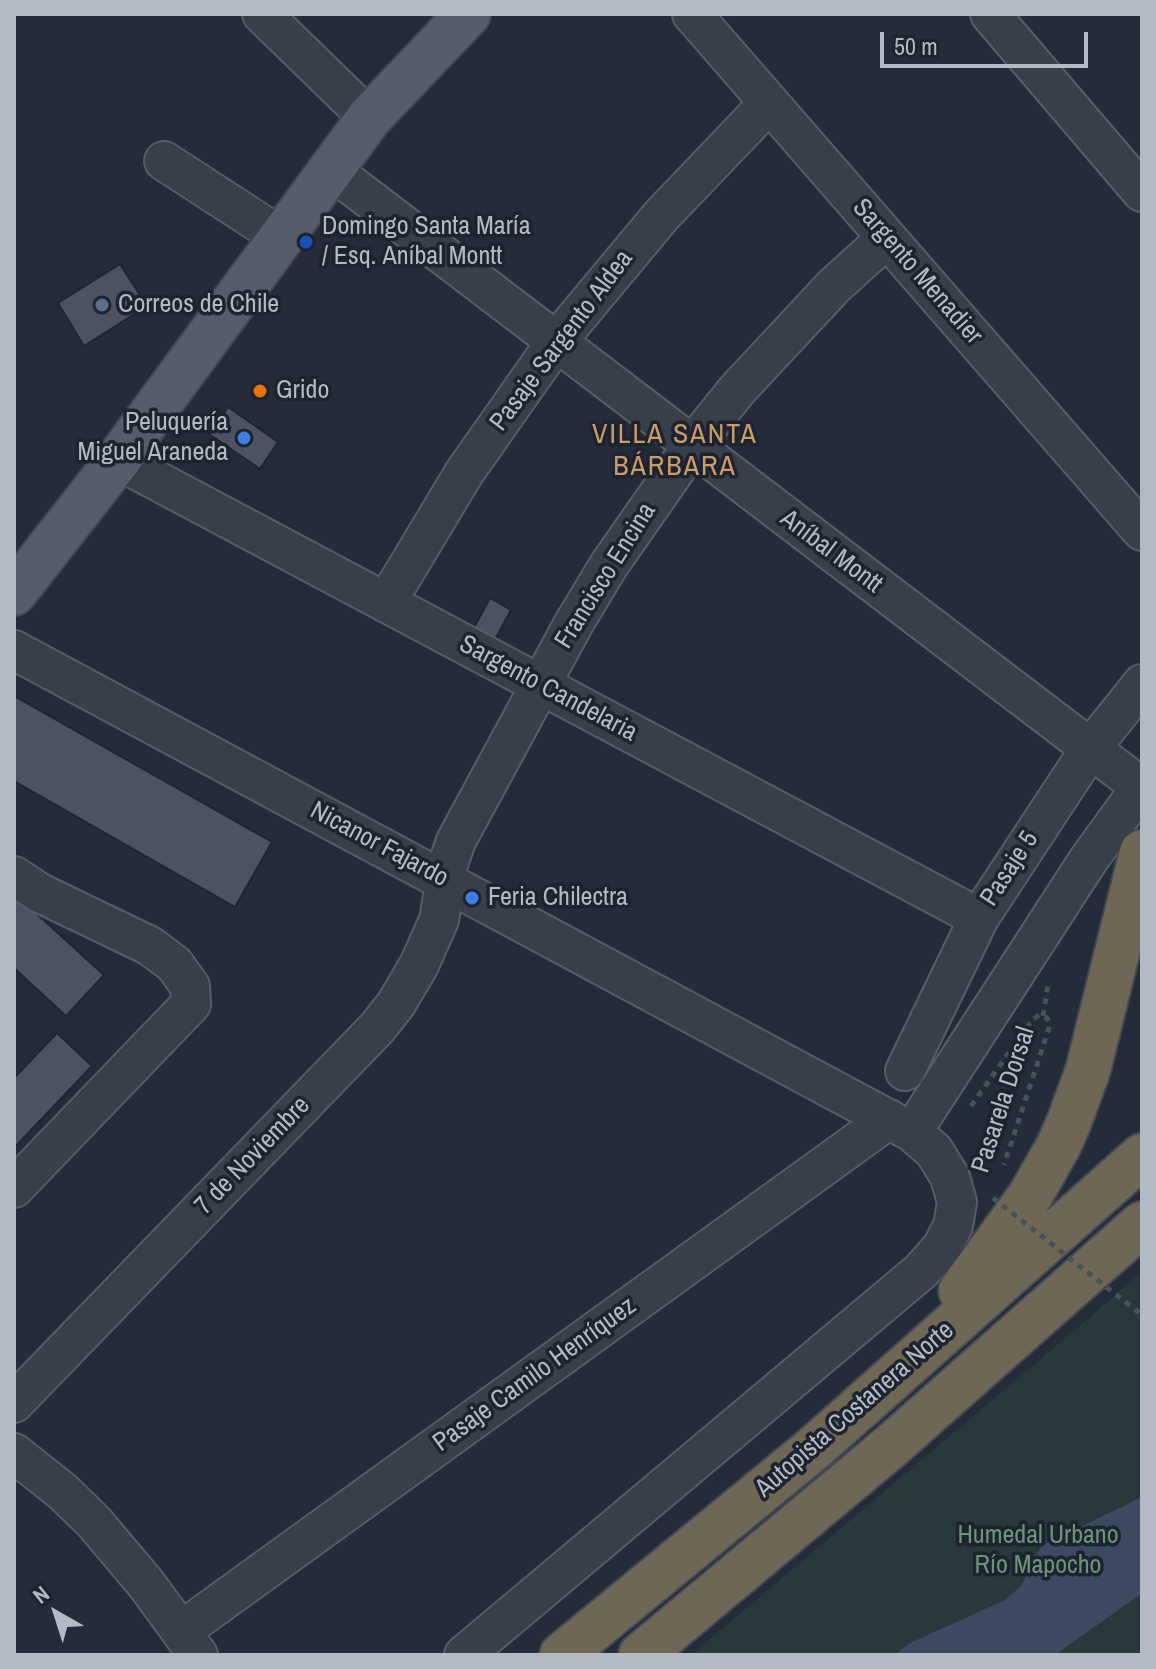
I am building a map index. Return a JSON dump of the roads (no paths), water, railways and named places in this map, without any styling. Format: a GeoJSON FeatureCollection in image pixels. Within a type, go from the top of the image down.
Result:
{"type":"FeatureCollection","features":[{"type":"Feature","properties":{"kind":"highway"},"geometry":{"type":"LineString","coordinates":[[870,1397],[975,1273],[1030,1196],[1059,1145],[1088,1070],[1142,852]]}},
{"type":"Feature","properties":{"kind":"highway","name":"Autopista Costanera Norte"},"geometry":{"type":"LineString","coordinates":[[562,1655],[729,1520],[1142,1156]]}},
{"type":"Feature","properties":{"kind":"highway","name":"Autopista Costanera Norte"},"geometry":{"type":"LineString","coordinates":[[641,1655],[867,1468],[1142,1224]]}},
{"type":"Feature","properties":{"kind":"main road"},"geometry":{"type":"LineString","coordinates":[[14,593],[118,460],[369,118],[468,14]]}},
{"type":"Feature","properties":{"kind":"street"},"geometry":{"type":"LineString","coordinates":[[262,14],[369,118]]}},
{"type":"Feature","properties":{"kind":"street","name":"Sargento Menadier"},"geometry":{"type":"LineString","coordinates":[[692,14],[1142,531]]}},
{"type":"Feature","properties":{"kind":"street"},"geometry":{"type":"LineString","coordinates":[[990,14],[1142,192]]}},
{"type":"Feature","properties":{"kind":"street","name":"Pasaje Sargento Aldea"},"geometry":{"type":"LineString","coordinates":[[386,603],[464,473],[556,342],[661,216],[769,103]]}},
{"type":"Feature","properties":{"kind":"street"},"geometry":{"type":"LineString","coordinates":[[164,161],[281,237]]}},
{"type":"Feature","properties":{"kind":"street","name":"Aníbal Montt"},"geometry":{"type":"LineString","coordinates":[[330,169],[1141,787]]}},
{"type":"Feature","properties":{"kind":"street","name":"Francisco Encina"},"geometry":{"type":"LineString","coordinates":[[447,881],[448,864],[456,841],[609,565],[692,446],[784,337],[887,238]]}},
{"type":"Feature","properties":{"kind":"street","name":"Sargento Candelaria"},"geometry":{"type":"LineString","coordinates":[[118,460],[979,918]]}},
{"type":"Feature","properties":{"kind":"street","name":"Nicanor Fajardo"},"geometry":{"type":"LineString","coordinates":[[14,650],[900,1126],[939,1158],[950,1177],[956,1193],[957,1209],[953,1226],[934,1257],[865,1320],[464,1655]]}},
{"type":"Feature","properties":{"kind":"street","name":"Pasaje 5"},"geometry":{"type":"LineString","coordinates":[[905,1071],[979,918],[1090,749],[1142,684]]}},
{"type":"Feature","properties":{"kind":"street"},"geometry":{"type":"LineString","coordinates":[[900,1126],[1141,787]]}},
{"type":"Feature","properties":{"kind":"street"},"geometry":{"type":"LineString","coordinates":[[14,876],[40,893],[150,946],[174,964],[190,986],[191,1004],[14,1188]]}},
{"type":"Feature","properties":{"kind":"street","name":"7 de Noviembre"},"geometry":{"type":"LineString","coordinates":[[14,1403],[377,1028],[396,1004],[419,965],[439,920],[447,881]]}},
{"type":"Feature","properties":{"kind":"street","name":"Pasaje Camilo Henríquez"},"geometry":{"type":"LineString","coordinates":[[190,1643],[900,1126]]}},
{"type":"Feature","properties":{"kind":"street"},"geometry":{"type":"LineString","coordinates":[[14,1453],[62,1491],[94,1522],[190,1643]]}},
{"type":"Feature","properties":{"kind":"water"},"geometry":{"type":"Polygon","coordinates":[[[1142,1497],[1142,1593],[1055,1655],[894,1655],[910,1643],[1005,1600],[1021,1586],[1041,1546],[1142,1497]]]}},
{"type":"Feature","properties":{"kind":"place","name":"Domingo Santa María / Esq. Aníbal Montt"},"geometry":{"type":"Point","coordinates":[306,242]}},
{"type":"Feature","properties":{"kind":"place","name":"Correos de Chile"},"geometry":{"type":"Point","coordinates":[102,305]}},
{"type":"Feature","properties":{"kind":"place","name":"Grido"},"geometry":{"type":"Point","coordinates":[260,391]}},
{"type":"Feature","properties":{"kind":"place","name":"Peluquería Miguel Araneda"},"geometry":{"type":"Point","coordinates":[244,438]}},
{"type":"Feature","properties":{"kind":"place","name":"Feria Chilectra"},"geometry":{"type":"Point","coordinates":[472,898]}},
{"type":"Feature","properties":{"kind":"district","name":"VILLA SANTA BÁRBARA"},"geometry":{"type":"Point","coordinates":[675,451]}},
{"type":"Feature","properties":{"kind":"park label","name":"Humedal Urbano Río Mapocho"},"geometry":{"type":"Point","coordinates":[1038,1551]}}]}
